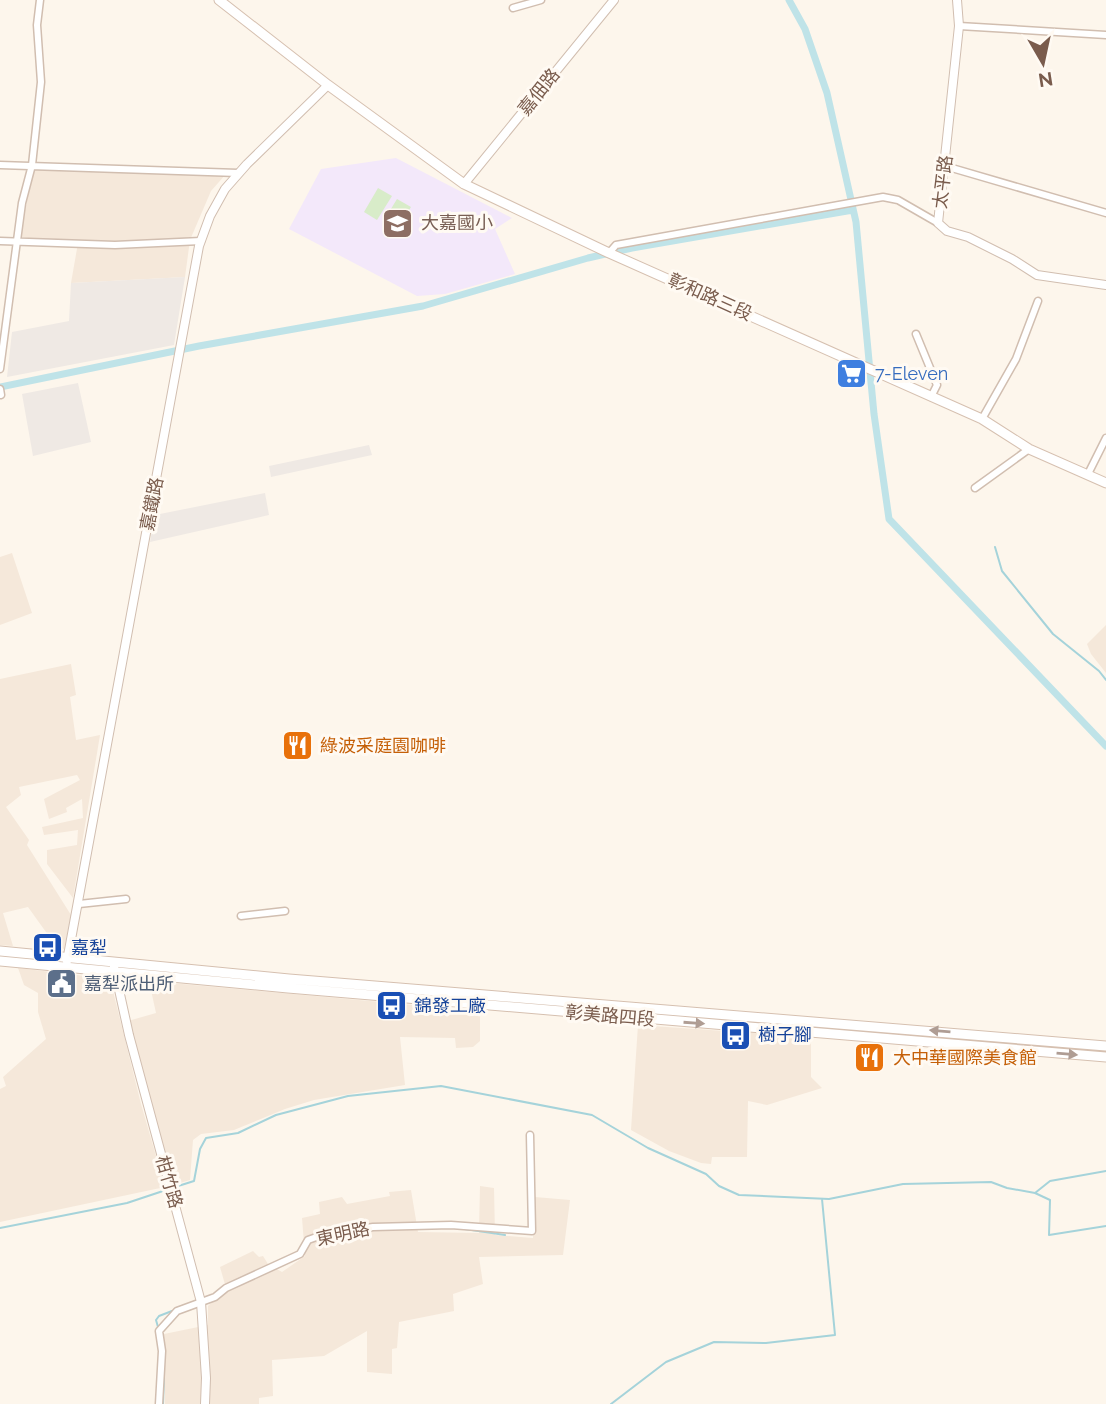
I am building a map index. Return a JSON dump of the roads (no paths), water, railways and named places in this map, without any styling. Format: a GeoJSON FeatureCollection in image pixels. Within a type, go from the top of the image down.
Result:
{"type":"FeatureCollection","features":[{"type":"Feature","properties":{"kind":"main road","name":"彰和路三段"},"geometry":{"type":"LineString","coordinates":[[221,1],[328,85],[464,184],[609,253],[982,419],[1029,449],[1106,483]]}},
{"type":"Feature","properties":{"kind":"main road"},"geometry":{"type":"LineString","coordinates":[[0,951],[114,968]]}},
{"type":"Feature","properties":{"kind":"main road"},"geometry":{"type":"LineString","coordinates":[[0,961],[67,962]]}},
{"type":"Feature","properties":{"kind":"main road","name":"彰美路四段"},"geometry":{"type":"LineString","coordinates":[[114,968],[981,1034],[1106,1046]]}},
{"type":"Feature","properties":{"kind":"main road","name":"彰美路四段"},"geometry":{"type":"LineString","coordinates":[[114,968],[692,1023],[841,1033],[1106,1057]]}},
{"type":"Feature","properties":{"kind":"main road"},"geometry":{"type":"LineString","coordinates":[[981,1034],[982,1047]]}},
{"type":"Feature","properties":{"kind":"street"},"geometry":{"type":"LineString","coordinates":[[0,369],[22,203],[32,166],[41,82],[37,25],[40,0]]}},
{"type":"Feature","properties":{"kind":"street"},"geometry":{"type":"LineString","coordinates":[[513,8],[541,0]]}},
{"type":"Feature","properties":{"kind":"street","name":"嘉佃路"},"geometry":{"type":"LineString","coordinates":[[464,184],[614,0]]}},
{"type":"Feature","properties":{"kind":"street","name":"太平路"},"geometry":{"type":"LineString","coordinates":[[957,0],[959,26],[938,223],[947,231],[968,237],[1037,275],[1106,285]]}},
{"type":"Feature","properties":{"kind":"street"},"geometry":{"type":"LineString","coordinates":[[959,26],[1106,35]]}},
{"type":"Feature","properties":{"kind":"street","name":"嘉鐵路"},"geometry":{"type":"LineString","coordinates":[[67,962],[201,241],[210,216],[225,189],[238,173],[328,85]]}},
{"type":"Feature","properties":{"kind":"street"},"geometry":{"type":"LineString","coordinates":[[0,165],[238,173]]}},
{"type":"Feature","properties":{"kind":"street"},"geometry":{"type":"LineString","coordinates":[[945,166],[1106,213]]}},
{"type":"Feature","properties":{"kind":"street"},"geometry":{"type":"LineString","coordinates":[[609,253],[616,245],[883,197],[898,200],[938,223]]}},
{"type":"Feature","properties":{"kind":"street"},"geometry":{"type":"LineString","coordinates":[[0,242],[115,245],[201,241]]}},
{"type":"Feature","properties":{"kind":"street"},"geometry":{"type":"LineString","coordinates":[[982,419],[1016,359],[1038,301]]}},
{"type":"Feature","properties":{"kind":"street"},"geometry":{"type":"LineString","coordinates":[[916,334],[937,385],[931,397]]}},
{"type":"Feature","properties":{"kind":"street"},"geometry":{"type":"LineString","coordinates":[[1088,474],[1106,438]]}},
{"type":"Feature","properties":{"kind":"street"},"geometry":{"type":"LineString","coordinates":[[975,488],[1029,449]]}},
{"type":"Feature","properties":{"kind":"street"},"geometry":{"type":"LineString","coordinates":[[79,904],[126,899]]}},
{"type":"Feature","properties":{"kind":"street"},"geometry":{"type":"LineString","coordinates":[[241,916],[285,911]]}},
{"type":"Feature","properties":{"kind":"street","name":"柑竹路"},"geometry":{"type":"LineString","coordinates":[[114,968],[201,1302],[205,1404]]}},
{"type":"Feature","properties":{"kind":"street","name":"東明路"},"geometry":{"type":"LineString","coordinates":[[159,1404],[162,1351],[159,1331],[177,1311],[215,1297],[226,1288],[300,1254],[309,1240],[322,1235],[373,1227],[451,1225],[532,1231],[530,1135]]}},
{"type":"Feature","properties":{"kind":"waterway"},"geometry":{"type":"LineString","coordinates":[[789,0],[805,29],[827,93],[856,222],[874,414],[889,519],[1106,746]]}},
{"type":"Feature","properties":{"kind":"waterway"},"geometry":{"type":"LineString","coordinates":[[0,387],[199,346],[423,306],[588,258],[632,248],[853,210]]}},
{"type":"Feature","properties":{"kind":"waterway"},"geometry":{"type":"LineString","coordinates":[[995,547],[1002,571],[1053,634],[1099,671],[1106,680]]}},
{"type":"Feature","properties":{"kind":"waterway"},"geometry":{"type":"LineString","coordinates":[[175,1187],[194,1181],[200,1149],[206,1138],[238,1133],[276,1115],[348,1096],[441,1086],[592,1115],[648,1148],[706,1174],[719,1186],[739,1195],[829,1199],[903,1184],[991,1182],[1035,1193],[1050,1181],[1106,1171]]}},
{"type":"Feature","properties":{"kind":"waterway"},"geometry":{"type":"LineString","coordinates":[[0,1228],[127,1203],[166,1190]]}},
{"type":"Feature","properties":{"kind":"waterway"},"geometry":{"type":"LineString","coordinates":[[1035,1193],[1050,1200],[1049,1235],[1106,1226]]}},
{"type":"Feature","properties":{"kind":"waterway"},"geometry":{"type":"LineString","coordinates":[[611,1404],[666,1362],[714,1342],[766,1343],[835,1335],[822,1199]]}},
{"type":"Feature","properties":{"kind":"waterway"},"geometry":{"type":"LineString","coordinates":[[465,1229],[505,1235]]}},
{"type":"Feature","properties":{"kind":"waterway"},"geometry":{"type":"LineString","coordinates":[[158,1327],[156,1320],[159,1316],[172,1311]]}},
{"type":"Feature","properties":{"kind":"waterway"},"geometry":{"type":"LineString","coordinates":[[163,1404],[164,1377]]}},
{"type":"Feature","properties":{"kind":"place","name":"大嘉國小"},"geometry":{"type":"Point","coordinates":[398,223]}},
{"type":"Feature","properties":{"kind":"place","name":"7-Eleven"},"geometry":{"type":"Point","coordinates":[852,374]}},
{"type":"Feature","properties":{"kind":"place","name":"綠波采庭園咖啡"},"geometry":{"type":"Point","coordinates":[297,746]}},
{"type":"Feature","properties":{"kind":"place","name":"嘉犁"},"geometry":{"type":"Point","coordinates":[48,948]}},
{"type":"Feature","properties":{"kind":"place","name":"嘉犁派出所"},"geometry":{"type":"Point","coordinates":[61,984]}},
{"type":"Feature","properties":{"kind":"place","name":"錦發工廠"},"geometry":{"type":"Point","coordinates":[391,1006]}},
{"type":"Feature","properties":{"kind":"place","name":"樹子腳"},"geometry":{"type":"Point","coordinates":[735,1035]}},
{"type":"Feature","properties":{"kind":"place","name":"大中華國際美食館"},"geometry":{"type":"Point","coordinates":[870,1058]}}]}
